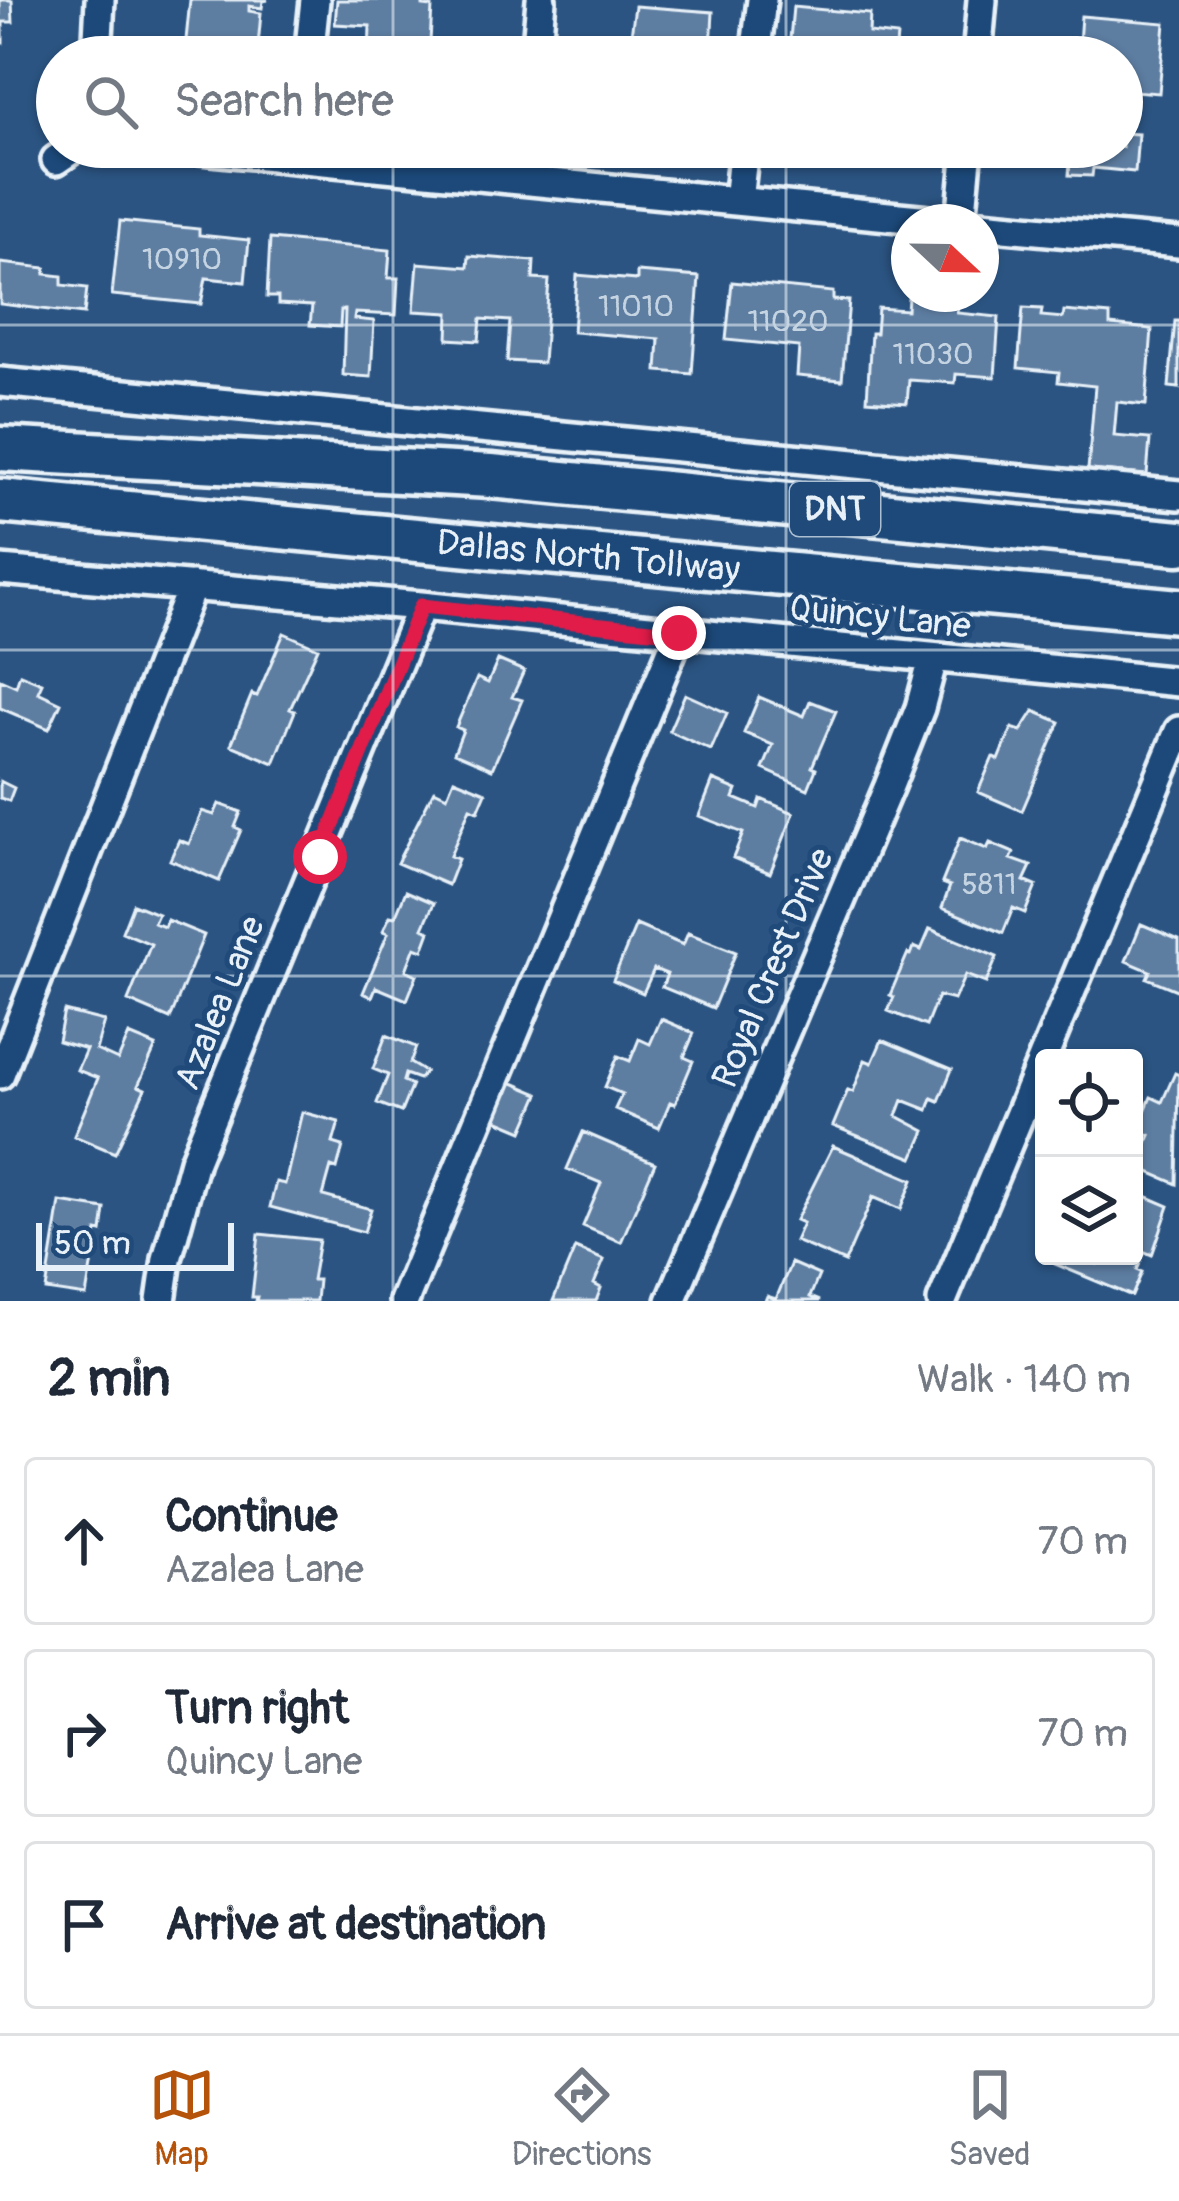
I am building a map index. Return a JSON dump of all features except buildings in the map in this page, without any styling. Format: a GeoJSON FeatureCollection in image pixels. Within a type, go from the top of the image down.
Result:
{"type":"FeatureCollection","features":[{"type":"Feature","properties":{"kind":"highway"},"geometry":{"type":"LineString","coordinates":[[0,429],[114,455]]}},
{"type":"Feature","properties":{"kind":"highway","name":"Dallas North Tollway"},"geometry":{"type":"LineString","coordinates":[[0,449],[491,476],[1179,543]]}},
{"type":"Feature","properties":{"kind":"highway","name":"Dallas North Tollway"},"geometry":{"type":"LineString","coordinates":[[0,502],[1179,611]]}},
{"type":"Feature","properties":{"kind":"highway"},"geometry":{"type":"LineString","coordinates":[[0,527],[106,511]]}},
{"type":"Feature","properties":{"kind":"street"},"geometry":{"type":"LineString","coordinates":[[98,36],[100,0]]}},
{"type":"Feature","properties":{"kind":"street"},"geometry":{"type":"LineString","coordinates":[[311,36],[315,0]]}},
{"type":"Feature","properties":{"kind":"street"},"geometry":{"type":"LineString","coordinates":[[538,36],[541,0]]}},
{"type":"Feature","properties":{"kind":"street"},"geometry":{"type":"LineString","coordinates":[[758,36],[762,0]]}},
{"type":"Feature","properties":{"kind":"street"},"geometry":{"type":"LineString","coordinates":[[979,36],[982,0]]}},
{"type":"Feature","properties":{"kind":"street"},"geometry":{"type":"LineString","coordinates":[[421,168],[891,216]]}},
{"type":"Feature","properties":{"kind":"street"},"geometry":{"type":"LineString","coordinates":[[526,181],[527,168]]}},
{"type":"Feature","properties":{"kind":"street"},"geometry":{"type":"LineString","coordinates":[[738,201],[742,168]]}},
{"type":"Feature","properties":{"kind":"street"},"geometry":{"type":"LineString","coordinates":[[963,204],[966,168]]}},
{"type":"Feature","properties":{"kind":"street"},"geometry":{"type":"LineString","coordinates":[[999,227],[1179,243]]}},
{"type":"Feature","properties":{"kind":"street"},"geometry":{"type":"LineString","coordinates":[[0,382],[1179,495]]}},
{"type":"Feature","properties":{"kind":"street","name":"Quincy Lane"},"geometry":{"type":"LineString","coordinates":[[0,570],[421,606],[1179,682]]}},
{"type":"Feature","properties":{"kind":"street"},"geometry":{"type":"LineString","coordinates":[[0,1074],[192,586]]}},
{"type":"Feature","properties":{"kind":"street","name":"Azalea Lane"},"geometry":{"type":"LineString","coordinates":[[161,1301],[167,1259],[194,1161],[421,606]]}},
{"type":"Feature","properties":{"kind":"street"},"geometry":{"type":"LineString","coordinates":[[404,1301],[679,633]]}},
{"type":"Feature","properties":{"kind":"street","name":"Royal Crest Drive"},"geometry":{"type":"LineString","coordinates":[[671,1301],[889,786],[920,708],[933,659]]}},
{"type":"Feature","properties":{"kind":"street"},"geometry":{"type":"LineString","coordinates":[[942,1301],[1179,731]]}},
{"type":"Feature","properties":{"kind":"route"},"geometry":{"type":"LineString","coordinates":[[320,857],[421,606],[679,633]]}}]}
